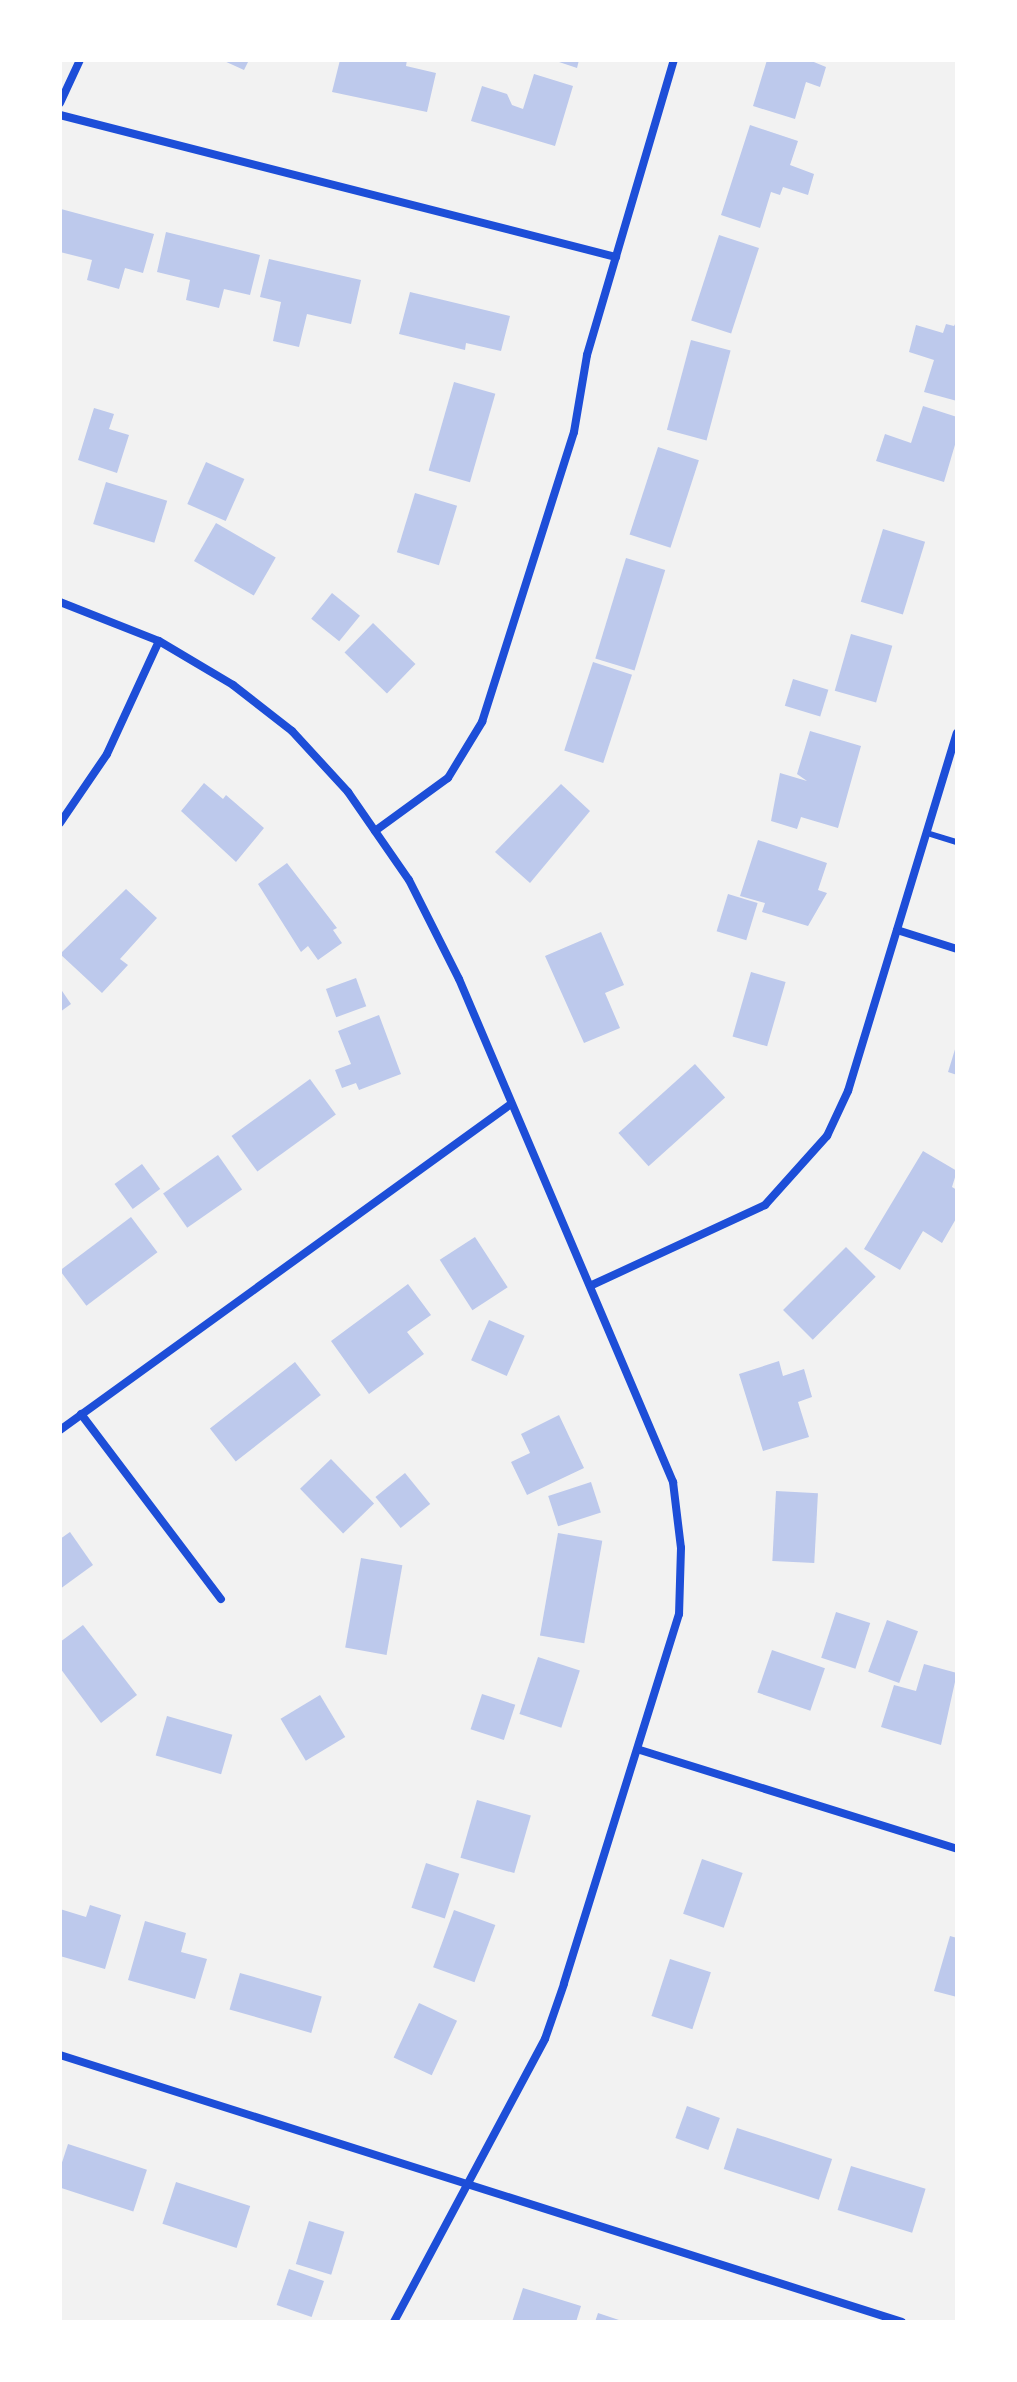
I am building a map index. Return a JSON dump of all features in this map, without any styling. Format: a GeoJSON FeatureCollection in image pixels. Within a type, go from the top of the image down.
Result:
{"type":"FeatureCollection","features":[{"type":"Feature","properties":{"kind":"street"},"geometry":{"type":"LineString","coordinates":[[60,103],[80,60]]}},
{"type":"Feature","properties":{"kind":"street"},"geometry":{"type":"LineString","coordinates":[[375,831],[448,778],[482,722],[574,432],[587,355],[674,60]]}},
{"type":"Feature","properties":{"kind":"street"},"geometry":{"type":"LineString","coordinates":[[60,115],[616,257]]}},
{"type":"Feature","properties":{"kind":"street"},"geometry":{"type":"LineString","coordinates":[[60,602],[159,641],[233,685],[292,731],[348,792],[409,880],[459,979],[592,1285],[673,1482],[681,1548],[679,1614],[640,1750],[545,2039],[394,2322]]}},
{"type":"Feature","properties":{"kind":"street"},"geometry":{"type":"LineString","coordinates":[[60,823],[107,754],[159,641]]}},
{"type":"Feature","properties":{"kind":"street"},"geometry":{"type":"LineString","coordinates":[[592,1285],[765,1205],[799,1173],[827,1136],[848,1091],[957,733]]}},
{"type":"Feature","properties":{"kind":"street"},"geometry":{"type":"LineString","coordinates":[[897,930],[957,949]]}},
{"type":"Feature","properties":{"kind":"street"},"geometry":{"type":"LineString","coordinates":[[60,1430],[511,1104]]}},
{"type":"Feature","properties":{"kind":"street"},"geometry":{"type":"LineString","coordinates":[[81,1414],[221,1599]]}},
{"type":"Feature","properties":{"kind":"street"},"geometry":{"type":"LineString","coordinates":[[640,1750],[957,1849]]}},
{"type":"Feature","properties":{"kind":"street"},"geometry":{"type":"LineString","coordinates":[[60,2055],[902,2322]]}},
{"type":"Feature","properties":{"kind":"lane"},"geometry":{"type":"LineString","coordinates":[[927,833],[957,842]]}},
{"type":"Feature","properties":{"kind":"building"},"geometry":{"type":"Polygon","coordinates":[[[222,60],[249,60],[244,70],[222,60]]]}},
{"type":"Feature","properties":{"kind":"building"},"geometry":{"type":"Polygon","coordinates":[[[340,60],[407,60],[406,66],[436,73],[427,112],[332,92],[340,60]]]}},
{"type":"Feature","properties":{"kind":"building"},"geometry":{"type":"Polygon","coordinates":[[[553,60],[579,60],[577,68],[553,60]]]}},
{"type":"Feature","properties":{"kind":"building"},"geometry":{"type":"Polygon","coordinates":[[[767,60],[809,60],[826,67],[820,87],[806,82],[795,119],[753,106],[767,60]]]}},
{"type":"Feature","properties":{"kind":"building"},"geometry":{"type":"Polygon","coordinates":[[[534,74],[573,86],[555,146],[471,121],[482,86],[507,94],[512,105],[523,109],[534,74]]]}},
{"type":"Feature","properties":{"kind":"building"},"geometry":{"type":"Polygon","coordinates":[[[750,125],[798,141],[790,165],[814,174],[808,195],[783,187],[780,195],[771,192],[760,228],[721,215],[750,125]]]}},
{"type":"Feature","properties":{"kind":"building"},"geometry":{"type":"Polygon","coordinates":[[[61,209],[154,234],[143,273],[125,268],[119,289],[87,280],[92,260],[60,252],[61,209]]]}},
{"type":"Feature","properties":{"kind":"building"},"geometry":{"type":"Polygon","coordinates":[[[166,232],[260,255],[250,295],[224,289],[219,308],[186,300],[190,280],[157,272],[166,232]]]}},
{"type":"Feature","properties":{"kind":"building"},"geometry":{"type":"Polygon","coordinates":[[[719,235],[759,248],[731,334],[691,321],[719,235]]]}},
{"type":"Feature","properties":{"kind":"building"},"geometry":{"type":"Polygon","coordinates":[[[269,259],[361,280],[351,324],[307,314],[299,347],[273,341],[281,302],[260,297],[269,259]]]}},
{"type":"Feature","properties":{"kind":"building"},"geometry":{"type":"Polygon","coordinates":[[[410,292],[510,316],[501,351],[466,343],[465,350],[399,334],[410,292]]]}},
{"type":"Feature","properties":{"kind":"building"},"geometry":{"type":"Polygon","coordinates":[[[957,320],[957,401],[924,392],[934,360],[909,352],[916,325],[943,333],[946,324],[954,326],[957,320]]]}},
{"type":"Feature","properties":{"kind":"building"},"geometry":{"type":"Polygon","coordinates":[[[691,340],[731,351],[707,440],[667,430],[691,340]]]}},
{"type":"Feature","properties":{"kind":"building"},"geometry":{"type":"Polygon","coordinates":[[[454,382],[495,394],[470,482],[429,470],[454,382]]]}},
{"type":"Feature","properties":{"kind":"building"},"geometry":{"type":"Polygon","coordinates":[[[923,406],[957,417],[957,438],[944,482],[876,461],[885,434],[911,443],[923,406]]]}},
{"type":"Feature","properties":{"kind":"building"},"geometry":{"type":"Polygon","coordinates":[[[94,408],[114,414],[109,429],[129,435],[117,473],[78,460],[94,408]]]}},
{"type":"Feature","properties":{"kind":"building"},"geometry":{"type":"Polygon","coordinates":[[[658,447],[699,460],[670,548],[630,534],[658,447]]]}},
{"type":"Feature","properties":{"kind":"building"},"geometry":{"type":"Polygon","coordinates":[[[206,462],[244,479],[226,521],[187,504],[206,462]]]}},
{"type":"Feature","properties":{"kind":"building"},"geometry":{"type":"Polygon","coordinates":[[[106,482],[167,501],[154,543],[93,524],[106,482]]]}},
{"type":"Feature","properties":{"kind":"building"},"geometry":{"type":"Polygon","coordinates":[[[415,493],[457,506],[439,565],[397,552],[415,493]]]}},
{"type":"Feature","properties":{"kind":"building"},"geometry":{"type":"Polygon","coordinates":[[[216,523],[276,558],[254,596],[194,561],[216,523]]]}},
{"type":"Feature","properties":{"kind":"building"},"geometry":{"type":"Polygon","coordinates":[[[883,529],[925,542],[903,615],[861,602],[883,529]]]}},
{"type":"Feature","properties":{"kind":"building"},"geometry":{"type":"Polygon","coordinates":[[[626,558],[665,570],[635,670],[595,658],[626,558]]]}},
{"type":"Feature","properties":{"kind":"building"},"geometry":{"type":"Polygon","coordinates":[[[332,593],[360,616],[339,641],[311,619],[332,593]]]}},
{"type":"Feature","properties":{"kind":"building"},"geometry":{"type":"Polygon","coordinates":[[[373,623],[415,664],[387,693],[345,652],[373,623]]]}},
{"type":"Feature","properties":{"kind":"building"},"geometry":{"type":"Polygon","coordinates":[[[851,634],[892,646],[876,703],[835,691],[851,634]]]}},
{"type":"Feature","properties":{"kind":"building"},"geometry":{"type":"Polygon","coordinates":[[[593,662],[632,675],[603,763],[564,750],[593,662]]]}},
{"type":"Feature","properties":{"kind":"building"},"geometry":{"type":"Polygon","coordinates":[[[793,679],[828,690],[820,717],[785,706],[793,679]]]}},
{"type":"Feature","properties":{"kind":"building"},"geometry":{"type":"Polygon","coordinates":[[[810,731],[861,746],[838,828],[801,817],[797,829],[771,821],[780,773],[807,781],[797,774],[810,731]]]}},
{"type":"Feature","properties":{"kind":"building"},"geometry":{"type":"Polygon","coordinates":[[[204,783],[223,799],[226,795],[264,828],[236,862],[181,811],[204,783]]]}},
{"type":"Feature","properties":{"kind":"building"},"geometry":{"type":"Polygon","coordinates":[[[561,784],[590,811],[530,883],[495,852],[561,784]]]}},
{"type":"Feature","properties":{"kind":"building"},"geometry":{"type":"Polygon","coordinates":[[[758,840],[827,863],[818,890],[827,893],[808,926],[762,912],[765,903],[740,896],[758,840]]]}},
{"type":"Feature","properties":{"kind":"building"},"geometry":{"type":"Polygon","coordinates":[[[287,863],[337,928],[333,930],[342,943],[318,960],[308,946],[301,952],[258,884],[287,863]]]}},
{"type":"Feature","properties":{"kind":"building"},"geometry":{"type":"Polygon","coordinates":[[[126,889],[157,918],[120,959],[128,965],[102,993],[60,954],[126,889]]]}},
{"type":"Feature","properties":{"kind":"building"},"geometry":{"type":"Polygon","coordinates":[[[728,894],[758,903],[746,940],[717,931],[728,894]]]}},
{"type":"Feature","properties":{"kind":"building"},"geometry":{"type":"Polygon","coordinates":[[[601,932],[624,985],[605,993],[620,1028],[584,1043],[545,956],[601,932]]]}},
{"type":"Feature","properties":{"kind":"building"},"geometry":{"type":"Polygon","coordinates":[[[751,972],[786,982],[767,1046],[733,1036],[751,972]]]}},
{"type":"Feature","properties":{"kind":"building"},"geometry":{"type":"Polygon","coordinates":[[[356,978],[366,1006],[336,1017],[326,989],[356,978]]]}},
{"type":"Feature","properties":{"kind":"building"},"geometry":{"type":"Polygon","coordinates":[[[60,988],[71,1004],[60,1012],[60,988]]]}},
{"type":"Feature","properties":{"kind":"building"},"geometry":{"type":"Polygon","coordinates":[[[379,1015],[401,1074],[359,1090],[356,1083],[342,1088],[335,1070],[351,1064],[338,1031],[379,1015]]]}},
{"type":"Feature","properties":{"kind":"building"},"geometry":{"type":"Polygon","coordinates":[[[957,1043],[957,1075],[948,1072],[957,1043]]]}},
{"type":"Feature","properties":{"kind":"building"},"geometry":{"type":"Polygon","coordinates":[[[695,1064],[725,1097],[649,1166],[618,1133],[695,1064]]]}},
{"type":"Feature","properties":{"kind":"building"},"geometry":{"type":"Polygon","coordinates":[[[310,1079],[336,1115],[257,1172],[232,1136],[310,1079]]]}},
{"type":"Feature","properties":{"kind":"building"},"geometry":{"type":"Polygon","coordinates":[[[923,1151],[957,1171],[952,1187],[957,1190],[957,1217],[942,1243],[923,1231],[900,1270],[864,1249],[923,1151]]]}},
{"type":"Feature","properties":{"kind":"building"},"geometry":{"type":"Polygon","coordinates":[[[218,1155],[242,1189],[187,1228],[163,1193],[218,1155]]]}},
{"type":"Feature","properties":{"kind":"building"},"geometry":{"type":"Polygon","coordinates":[[[142,1164],[160,1189],[133,1209],[114,1184],[142,1164]]]}},
{"type":"Feature","properties":{"kind":"building"},"geometry":{"type":"Polygon","coordinates":[[[131,1217],[157,1252],[86,1306],[60,1271],[131,1217]]]}},
{"type":"Feature","properties":{"kind":"building"},"geometry":{"type":"Polygon","coordinates":[[[475,1237],[508,1287],[472,1310],[440,1260],[475,1237]]]}},
{"type":"Feature","properties":{"kind":"building"},"geometry":{"type":"Polygon","coordinates":[[[846,1247],[876,1277],[813,1340],[783,1310],[846,1247]]]}},
{"type":"Feature","properties":{"kind":"building"},"geometry":{"type":"Polygon","coordinates":[[[408,1284],[431,1315],[407,1332],[424,1354],[369,1394],[331,1341],[408,1284]]]}},
{"type":"Feature","properties":{"kind":"building"},"geometry":{"type":"Polygon","coordinates":[[[489,1320],[525,1336],[507,1376],[471,1360],[489,1320]]]}},
{"type":"Feature","properties":{"kind":"building"},"geometry":{"type":"Polygon","coordinates":[[[779,1361],[783,1376],[804,1369],[812,1397],[798,1402],[809,1437],[763,1451],[739,1374],[779,1361]]]}},
{"type":"Feature","properties":{"kind":"building"},"geometry":{"type":"Polygon","coordinates":[[[295,1362],[321,1395],[236,1462],[210,1428],[295,1362]]]}},
{"type":"Feature","properties":{"kind":"building"},"geometry":{"type":"Polygon","coordinates":[[[559,1415],[584,1468],[527,1495],[511,1462],[530,1453],[521,1434],[559,1415]]]}},
{"type":"Feature","properties":{"kind":"building"},"geometry":{"type":"Polygon","coordinates":[[[331,1459],[374,1504],[343,1533],[300,1489],[331,1459]]]}},
{"type":"Feature","properties":{"kind":"building"},"geometry":{"type":"Polygon","coordinates":[[[405,1473],[430,1504],[401,1528],[375,1497],[405,1473]]]}},
{"type":"Feature","properties":{"kind":"building"},"geometry":{"type":"Polygon","coordinates":[[[591,1482],[601,1512],[558,1526],[548,1496],[591,1482]]]}},
{"type":"Feature","properties":{"kind":"building"},"geometry":{"type":"Polygon","coordinates":[[[776,1491],[818,1493],[814,1563],[772,1561],[776,1491]]]}},
{"type":"Feature","properties":{"kind":"building"},"geometry":{"type":"Polygon","coordinates":[[[70,1532],[93,1565],[60,1589],[60,1539],[70,1532]]]}},
{"type":"Feature","properties":{"kind":"building"},"geometry":{"type":"Polygon","coordinates":[[[558,1533],[602,1541],[584,1643],[540,1635],[558,1533]]]}},
{"type":"Feature","properties":{"kind":"building"},"geometry":{"type":"Polygon","coordinates":[[[361,1558],[402,1565],[387,1655],[345,1648],[361,1558]]]}},
{"type":"Feature","properties":{"kind":"building"},"geometry":{"type":"Polygon","coordinates":[[[836,1612],[870,1623],[855,1669],[821,1658],[836,1612]]]}},
{"type":"Feature","properties":{"kind":"building"},"geometry":{"type":"Polygon","coordinates":[[[887,1620],[918,1631],[899,1683],[868,1672],[887,1620]]]}},
{"type":"Feature","properties":{"kind":"building"},"geometry":{"type":"Polygon","coordinates":[[[83,1625],[137,1695],[101,1723],[60,1668],[60,1642],[83,1625]]]}},
{"type":"Feature","properties":{"kind":"building"},"geometry":{"type":"Polygon","coordinates":[[[772,1650],[825,1668],[810,1711],[757,1693],[772,1650]]]}},
{"type":"Feature","properties":{"kind":"building"},"geometry":{"type":"Polygon","coordinates":[[[538,1657],[580,1671],[561,1728],[519,1714],[538,1657]]]}},
{"type":"Feature","properties":{"kind":"building"},"geometry":{"type":"Polygon","coordinates":[[[924,1664],[957,1673],[941,1745],[881,1727],[894,1685],[916,1691],[924,1664]]]}},
{"type":"Feature","properties":{"kind":"building"},"geometry":{"type":"Polygon","coordinates":[[[482,1694],[515,1705],[504,1740],[471,1729],[482,1694]]]}},
{"type":"Feature","properties":{"kind":"building"},"geometry":{"type":"Polygon","coordinates":[[[320,1695],[345,1737],[306,1761],[281,1719],[320,1695]]]}},
{"type":"Feature","properties":{"kind":"building"},"geometry":{"type":"Polygon","coordinates":[[[167,1716],[232,1735],[221,1774],[156,1755],[167,1716]]]}},
{"type":"Feature","properties":{"kind":"building"},"geometry":{"type":"Polygon","coordinates":[[[477,1800],[531,1815],[514,1873],[460,1858],[477,1800]]]}},
{"type":"Feature","properties":{"kind":"building"},"geometry":{"type":"Polygon","coordinates":[[[702,1859],[743,1873],[724,1928],[683,1914],[702,1859]]]}},
{"type":"Feature","properties":{"kind":"building"},"geometry":{"type":"Polygon","coordinates":[[[426,1863],[459,1874],[445,1919],[411,1908],[426,1863]]]}},
{"type":"Feature","properties":{"kind":"building"},"geometry":{"type":"Polygon","coordinates":[[[90,1905],[121,1915],[105,1969],[60,1956],[60,1909],[86,1917],[90,1905]]]}},
{"type":"Feature","properties":{"kind":"building"},"geometry":{"type":"Polygon","coordinates":[[[454,1910],[495,1925],[474,1982],[433,1967],[454,1910]]]}},
{"type":"Feature","properties":{"kind":"building"},"geometry":{"type":"Polygon","coordinates":[[[145,1921],[186,1933],[181,1952],[207,1959],[195,1999],[128,1980],[145,1921]]]}},
{"type":"Feature","properties":{"kind":"building"},"geometry":{"type":"Polygon","coordinates":[[[950,1936],[957,1938],[957,1997],[934,1991],[950,1936]]]}},
{"type":"Feature","properties":{"kind":"building"},"geometry":{"type":"Polygon","coordinates":[[[670,1959],[711,1972],[692,2029],[651,2016],[670,1959]]]}},
{"type":"Feature","properties":{"kind":"building"},"geometry":{"type":"Polygon","coordinates":[[[240,1973],[322,1996],[311,2033],[230,2010],[240,1973]]]}},
{"type":"Feature","properties":{"kind":"building"},"geometry":{"type":"Polygon","coordinates":[[[419,2003],[457,2021],[432,2075],[394,2057],[419,2003]]]}},
{"type":"Feature","properties":{"kind":"building"},"geometry":{"type":"Polygon","coordinates":[[[687,2106],[720,2118],[708,2150],[675,2138],[687,2106]]]}},
{"type":"Feature","properties":{"kind":"building"},"geometry":{"type":"Polygon","coordinates":[[[737,2128],[832,2159],[819,2200],[724,2169],[737,2128]]]}},
{"type":"Feature","properties":{"kind":"building"},"geometry":{"type":"Polygon","coordinates":[[[68,2144],[147,2170],[133,2211],[60,2188],[60,2169],[68,2144]]]}},
{"type":"Feature","properties":{"kind":"building"},"geometry":{"type":"Polygon","coordinates":[[[851,2166],[926,2189],[912,2233],[838,2210],[851,2166]]]}},
{"type":"Feature","properties":{"kind":"building"},"geometry":{"type":"Polygon","coordinates":[[[176,2182],[250,2206],[237,2248],[162,2224],[176,2182]]]}},
{"type":"Feature","properties":{"kind":"building"},"geometry":{"type":"Polygon","coordinates":[[[309,2221],[344,2232],[331,2275],[296,2264],[309,2221]]]}},
{"type":"Feature","properties":{"kind":"building"},"geometry":{"type":"Polygon","coordinates":[[[289,2269],[324,2281],[312,2317],[277,2305],[289,2269]]]}},
{"type":"Feature","properties":{"kind":"building"},"geometry":{"type":"Polygon","coordinates":[[[523,2288],[581,2306],[576,2322],[512,2322],[523,2288]]]}},
{"type":"Feature","properties":{"kind":"building"},"geometry":{"type":"Polygon","coordinates":[[[598,2313],[622,2321],[622,2322],[595,2322],[598,2313]]]}}]}
